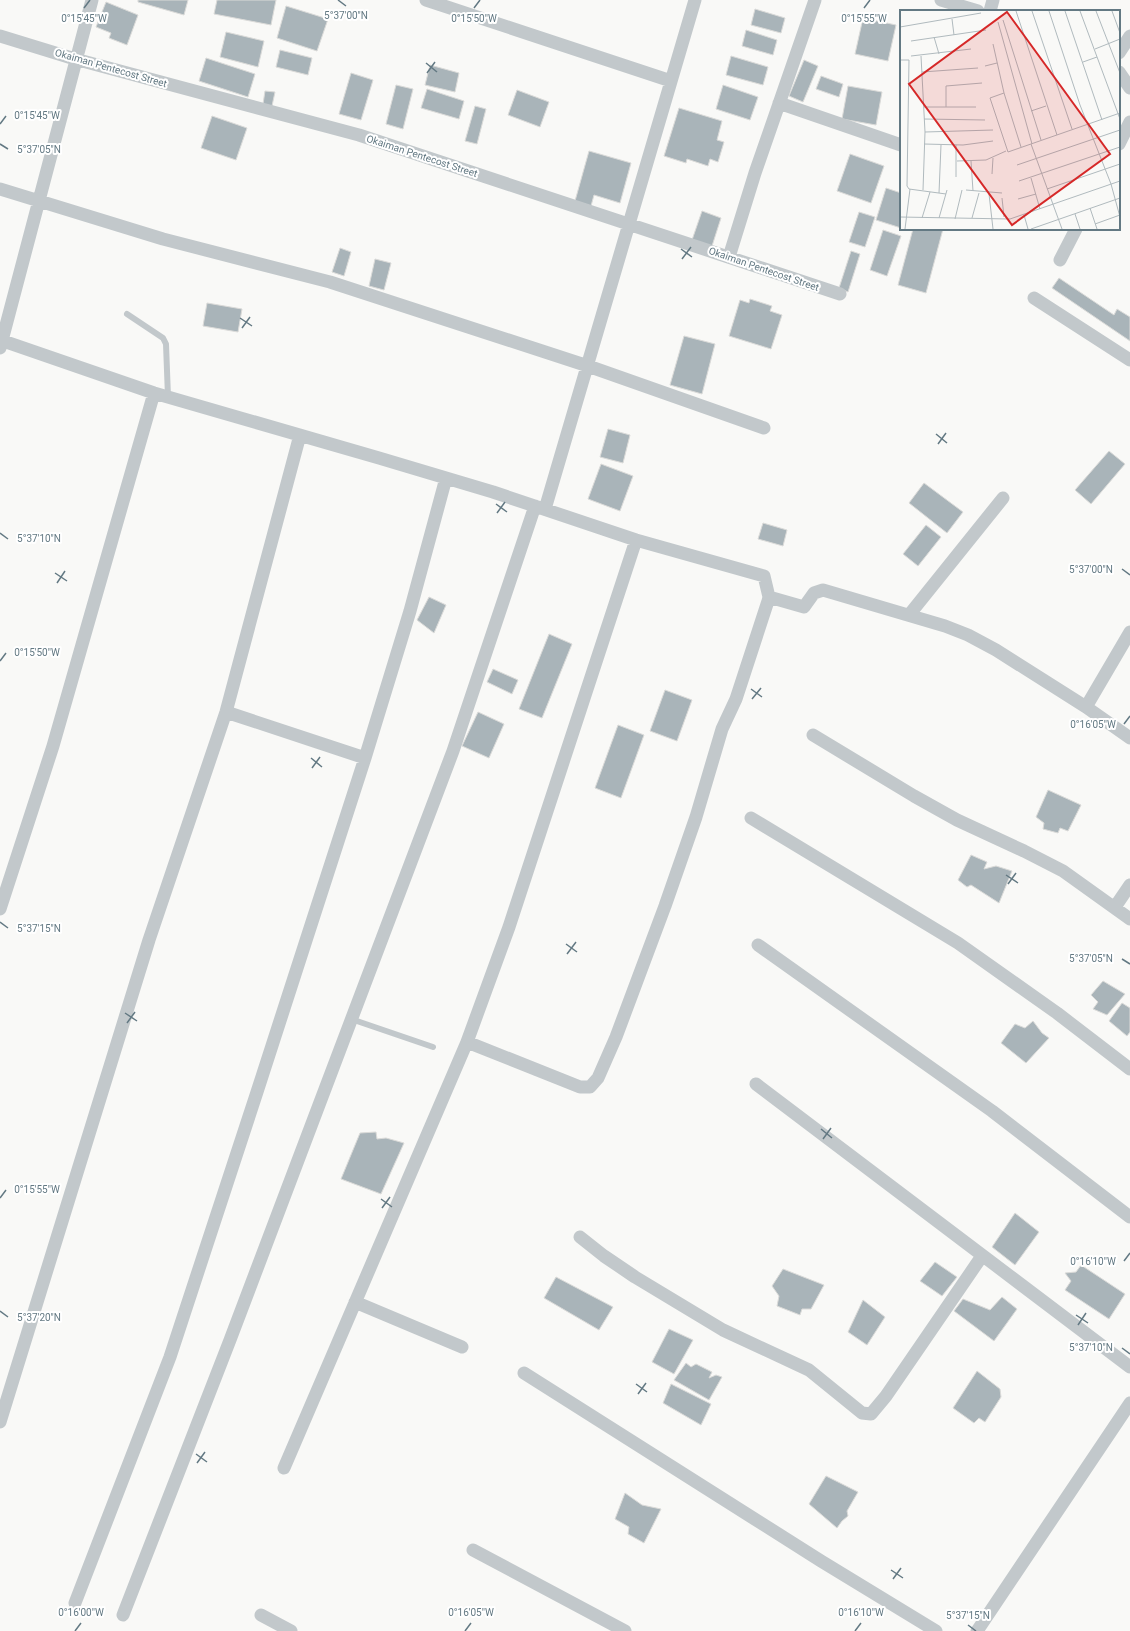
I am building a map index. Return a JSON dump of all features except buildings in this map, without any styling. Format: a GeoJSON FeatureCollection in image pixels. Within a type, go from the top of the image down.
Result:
{"type":"FeatureCollection","features":[{"type":"Feature","properties":{"kind":"street"},"geometry":{"type":"LineString","coordinates":[[92,0],[1,343],[154,393],[446,478],[636,540],[764,576],[772,598],[736,699],[722,729],[698,810],[665,906],[616,1037],[598,1078],[590,1087],[580,1087],[467,1042]]}},
{"type":"Feature","properties":{"kind":"street"},"geometry":{"type":"LineString","coordinates":[[426,0],[671,81]]}},
{"type":"Feature","properties":{"kind":"street"},"geometry":{"type":"LineString","coordinates":[[123,1615],[230,1340],[453,751],[540,508],[588,366],[628,224],[695,0]]}},
{"type":"Feature","properties":{"kind":"street"},"geometry":{"type":"LineString","coordinates":[[729,257],[779,103],[815,0]]}},
{"type":"Feature","properties":{"kind":"street"},"geometry":{"type":"LineString","coordinates":[[941,0],[975,10]]}},
{"type":"Feature","properties":{"kind":"street"},"geometry":{"type":"LineString","coordinates":[[990,10],[993,0]]}},
{"type":"Feature","properties":{"kind":"street","name":"Okaiman Pentecost Street"},"geometry":{"type":"LineString","coordinates":[[0,36],[76,59],[359,135],[840,294]]}},
{"type":"Feature","properties":{"kind":"street"},"geometry":{"type":"LineString","coordinates":[[1120,51],[1130,36]]}},
{"type":"Feature","properties":{"kind":"street"},"geometry":{"type":"LineString","coordinates":[[779,103],[900,145]]}},
{"type":"Feature","properties":{"kind":"street"},"geometry":{"type":"LineString","coordinates":[[1120,142],[1130,122]]}},
{"type":"Feature","properties":{"kind":"street"},"geometry":{"type":"LineString","coordinates":[[0,189],[163,239],[330,282],[588,366],[764,428]]}},
{"type":"Feature","properties":{"kind":"street"},"geometry":{"type":"LineString","coordinates":[[1060,260],[1075,230]]}},
{"type":"Feature","properties":{"kind":"street"},"geometry":{"type":"LineString","coordinates":[[1034,298],[1130,360]]}},
{"type":"Feature","properties":{"kind":"street"},"geometry":{"type":"LineString","coordinates":[[0,910],[53,746],[154,393]]}},
{"type":"Feature","properties":{"kind":"street"},"geometry":{"type":"LineString","coordinates":[[0,1422],[150,940],[226,712],[300,435]]}},
{"type":"Feature","properties":{"kind":"street"},"geometry":{"type":"LineString","coordinates":[[75,1603],[170,1357],[365,758],[410,612],[446,478]]}},
{"type":"Feature","properties":{"kind":"street"},"geometry":{"type":"LineString","coordinates":[[909,615],[1003,498]]}},
{"type":"Feature","properties":{"kind":"street"},"geometry":{"type":"LineString","coordinates":[[284,1468],[467,1042],[509,927],[636,540]]}},
{"type":"Feature","properties":{"kind":"street"},"geometry":{"type":"LineString","coordinates":[[772,598],[804,607],[814,593],[823,590],[945,626],[968,635],[996,650],[1086,707],[1130,738]]}},
{"type":"Feature","properties":{"kind":"street"},"geometry":{"type":"LineString","coordinates":[[1086,707],[1130,632]]}},
{"type":"Feature","properties":{"kind":"street"},"geometry":{"type":"LineString","coordinates":[[226,712],[365,758]]}},
{"type":"Feature","properties":{"kind":"street"},"geometry":{"type":"LineString","coordinates":[[813,735],[957,820],[1063,871],[1130,919]]}},
{"type":"Feature","properties":{"kind":"street"},"geometry":{"type":"LineString","coordinates":[[750,818],[958,943],[1057,1013],[1130,1069]]}},
{"type":"Feature","properties":{"kind":"street"},"geometry":{"type":"LineString","coordinates":[[1115,907],[1130,886]]}},
{"type":"Feature","properties":{"kind":"street"},"geometry":{"type":"LineString","coordinates":[[758,945],[992,1111],[1130,1217]]}},
{"type":"Feature","properties":{"kind":"street"},"geometry":{"type":"LineString","coordinates":[[756,1084],[982,1256],[1130,1366]]}},
{"type":"Feature","properties":{"kind":"street"},"geometry":{"type":"LineString","coordinates":[[580,1237],[604,1256],[635,1277],[723,1330],[809,1370],[862,1413],[867,1414],[871,1414],[886,1396],[982,1256]]}},
{"type":"Feature","properties":{"kind":"street"},"geometry":{"type":"LineString","coordinates":[[355,1302],[462,1348]]}},
{"type":"Feature","properties":{"kind":"street"},"geometry":{"type":"LineString","coordinates":[[524,1373],[821,1561],[936,1631]]}},
{"type":"Feature","properties":{"kind":"street"},"geometry":{"type":"LineString","coordinates":[[977,1631],[1130,1403]]}},
{"type":"Feature","properties":{"kind":"street"},"geometry":{"type":"LineString","coordinates":[[473,1550],[625,1631]]}},
{"type":"Feature","properties":{"kind":"street"},"geometry":{"type":"LineString","coordinates":[[262,1615],[291,1631]]}},
{"type":"Feature","properties":{"kind":"lane"},"geometry":{"type":"LineString","coordinates":[[127,314],[156,332],[163,338],[166,344],[168,397]]}},
{"type":"Feature","properties":{"kind":"lane"},"geometry":{"type":"LineString","coordinates":[[351,1019],[433,1047]]}}]}
